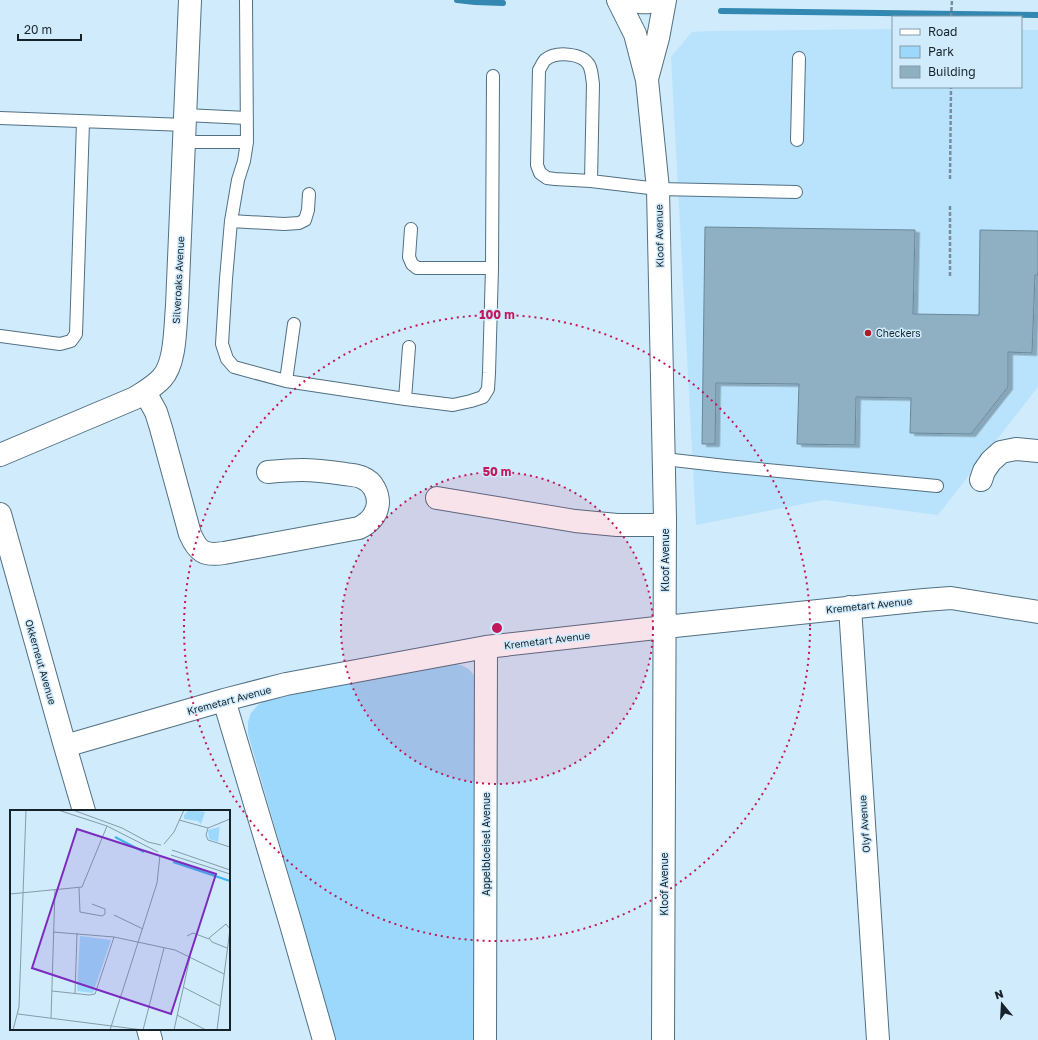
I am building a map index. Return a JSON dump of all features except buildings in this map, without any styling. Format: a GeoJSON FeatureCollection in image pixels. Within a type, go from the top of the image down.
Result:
{"type":"FeatureCollection","features":[{"type":"Feature","properties":{"kind":"street","name":"Silveroaks Avenue"},"geometry":{"type":"LineString","coordinates":[[0,455],[135,398],[151,388],[163,377],[169,366],[173,351],[177,306],[190,0]]}},
{"type":"Feature","properties":{"kind":"street","name":"Kloof Avenue"},"geometry":{"type":"LineString","coordinates":[[618,0],[635,34],[646,80],[658,189],[665,525],[663,1040]]}},
{"type":"Feature","properties":{"kind":"street"},"geometry":{"type":"LineString","coordinates":[[626,0],[640,3],[654,2],[657,0]]}},
{"type":"Feature","properties":{"kind":"street","name":"Kloof Avenue"},"geometry":{"type":"LineString","coordinates":[[646,80],[658,38],[665,0]]}},
{"type":"Feature","properties":{"kind":"street"},"geometry":{"type":"LineString","coordinates":[[145,392],[156,412],[190,534],[194,543],[202,552],[207,554],[224,553],[358,528],[366,525],[374,516],[377,508],[378,499],[374,488],[369,481],[363,477],[324,471],[301,470],[268,472]]}},
{"type":"Feature","properties":{"kind":"street"},"geometry":{"type":"LineString","coordinates":[[981,480],[984,471],[991,461],[1001,452],[1016,448],[1038,451]]}},
{"type":"Feature","properties":{"kind":"street"},"geometry":{"type":"LineString","coordinates":[[437,498],[575,521],[617,525],[665,525]]}},
{"type":"Feature","properties":{"kind":"street","name":"Okkerneut Avenue"},"geometry":{"type":"LineString","coordinates":[[0,514],[84,810]]}},
{"type":"Feature","properties":{"kind":"street","name":"Kremetart Avenue"},"geometry":{"type":"LineString","coordinates":[[65,746],[224,700],[286,684],[486,647],[850,607],[951,598],[1038,612]]}},
{"type":"Feature","properties":{"kind":"street","name":"Olyf Avenue"},"geometry":{"type":"LineString","coordinates":[[850,607],[878,1040]]}},
{"type":"Feature","properties":{"kind":"street","name":"Appelbloeisel Avenue"},"geometry":{"type":"LineString","coordinates":[[485,1040],[486,647]]}},
{"type":"Feature","properties":{"kind":"street"},"geometry":{"type":"LineString","coordinates":[[224,700],[324,1040]]}},
{"type":"Feature","properties":{"kind":"street"},"geometry":{"type":"LineString","coordinates":[[148,1030],[151,1040]]}},
{"type":"Feature","properties":{"kind":"lane"},"geometry":{"type":"LineString","coordinates":[[246,0],[247,142],[244,161],[238,180],[231,221],[222,344],[226,359],[234,367],[286,381],[453,405],[483,397],[488,389],[489,374],[492,268],[493,76]]}},
{"type":"Feature","properties":{"kind":"lane"},"geometry":{"type":"LineString","coordinates":[[591,181],[592,72],[588,64],[582,58],[564,55],[554,56],[545,60],[539,70],[537,166],[540,174],[547,178],[591,181],[658,189],[796,192]]}},
{"type":"Feature","properties":{"kind":"lane"},"geometry":{"type":"LineString","coordinates":[[797,140],[799,58]]}},
{"type":"Feature","properties":{"kind":"lane"},"geometry":{"type":"LineString","coordinates":[[0,118],[185,127],[247,142]]}},
{"type":"Feature","properties":{"kind":"lane"},"geometry":{"type":"LineString","coordinates":[[185,127],[247,118]]}},
{"type":"Feature","properties":{"kind":"lane"},"geometry":{"type":"LineString","coordinates":[[0,336],[60,344],[71,341],[76,334],[83,122]]}},
{"type":"Feature","properties":{"kind":"lane"},"geometry":{"type":"LineString","coordinates":[[231,221],[284,224],[299,223],[305,220],[308,210],[309,194]]}},
{"type":"Feature","properties":{"kind":"lane"},"geometry":{"type":"LineString","coordinates":[[411,229],[409,257],[412,264],[417,268],[492,268]]}},
{"type":"Feature","properties":{"kind":"lane"},"geometry":{"type":"LineString","coordinates":[[286,381],[294,324]]}},
{"type":"Feature","properties":{"kind":"lane"},"geometry":{"type":"LineString","coordinates":[[405,399],[409,347]]}},
{"type":"Feature","properties":{"kind":"lane"},"geometry":{"type":"LineString","coordinates":[[664,459],[937,486]]}},
{"type":"Feature","properties":{"kind":"path"},"geometry":{"type":"LineString","coordinates":[[951,16],[952,0]]}},
{"type":"Feature","properties":{"kind":"path"},"geometry":{"type":"LineString","coordinates":[[950,179],[951,88]]}},
{"type":"Feature","properties":{"kind":"path"},"geometry":{"type":"LineString","coordinates":[[950,205],[950,276]]}},
{"type":"Feature","properties":{"kind":"shaded area"},"geometry":{"type":"Polygon","coordinates":[[[892,29],[892,88],[1022,88],[1022,30],[1038,30],[1038,387],[938,515],[824,500],[696,525],[671,57],[692,32],[892,29]]]}},
{"type":"Feature","properties":{"kind":"green space"},"geometry":{"type":"Polygon","coordinates":[[[452,663],[462,665],[468,669],[474,675],[478,684],[477,1040],[336,1040],[248,734],[248,722],[251,713],[258,705],[268,700],[294,693],[452,663]]]}},
{"type":"Feature","properties":{"kind":"waterway"},"geometry":{"type":"LineString","coordinates":[[457,0],[503,3]]}},
{"type":"Feature","properties":{"kind":"waterway"},"geometry":{"type":"LineString","coordinates":[[721,11],[1038,15]]}},
{"type":"Feature","properties":{"kind":"place","name":"Checkers"},"geometry":{"type":"Point","coordinates":[868,333]}}]}
